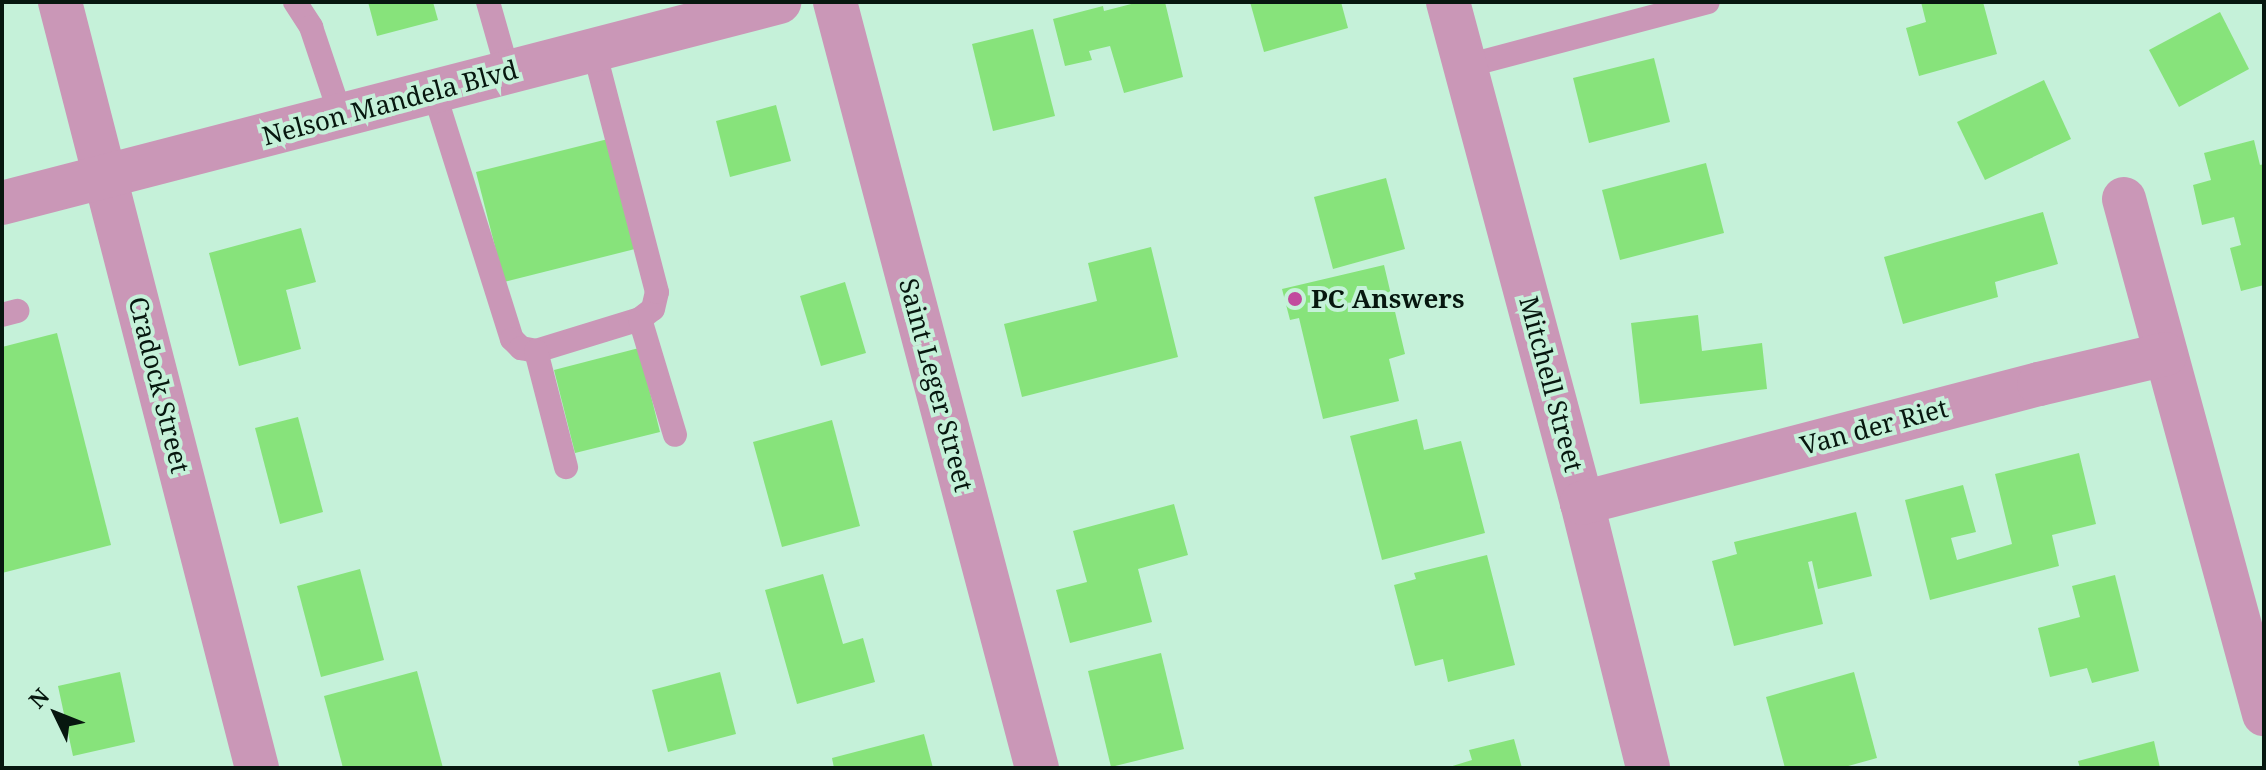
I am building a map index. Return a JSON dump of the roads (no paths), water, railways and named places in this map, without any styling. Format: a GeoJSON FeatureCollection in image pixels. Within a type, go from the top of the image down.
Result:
{"type":"FeatureCollection","features":[{"type":"Feature","properties":{"kind":"street","name":"Cradock Street"},"geometry":{"type":"LineString","coordinates":[[60,2],[257,768]]}},
{"type":"Feature","properties":{"kind":"street","name":"Nelson Mandela Blvd"},"geometry":{"type":"LineString","coordinates":[[2,203],[779,2]]}},
{"type":"Feature","properties":{"kind":"street","name":"Saint Leger Street"},"geometry":{"type":"LineString","coordinates":[[835,2],[1037,768]]}},
{"type":"Feature","properties":{"kind":"street","name":"Mitchell Street"},"geometry":{"type":"LineString","coordinates":[[1448,2],[1582,503],[1648,768]]}},
{"type":"Feature","properties":{"kind":"street"},"geometry":{"type":"LineString","coordinates":[[2124,199],[2264,714]]}},
{"type":"Feature","properties":{"kind":"street","name":"Van der Riet"},"geometry":{"type":"LineString","coordinates":[[1582,503],[2166,354]]}},
{"type":"Feature","properties":{"kind":"lane"},"geometry":{"type":"LineString","coordinates":[[295,2],[311,27],[341,116]]}},
{"type":"Feature","properties":{"kind":"lane"},"geometry":{"type":"LineString","coordinates":[[488,2],[508,72]]}},
{"type":"Feature","properties":{"kind":"lane"},"geometry":{"type":"LineString","coordinates":[[1466,66],[1708,2]]}},
{"type":"Feature","properties":{"kind":"lane"},"geometry":{"type":"LineString","coordinates":[[434,92],[512,339],[521,348],[536,351],[640,319],[653,309],[657,292],[594,50]]}},
{"type":"Feature","properties":{"kind":"lane"},"geometry":{"type":"LineString","coordinates":[[640,319],[675,435]]}},
{"type":"Feature","properties":{"kind":"lane"},"geometry":{"type":"LineString","coordinates":[[536,351],[566,467]]}},
{"type":"Feature","properties":{"kind":"place","name":"PC Answers"},"geometry":{"type":"Point","coordinates":[1295,299]}}]}
